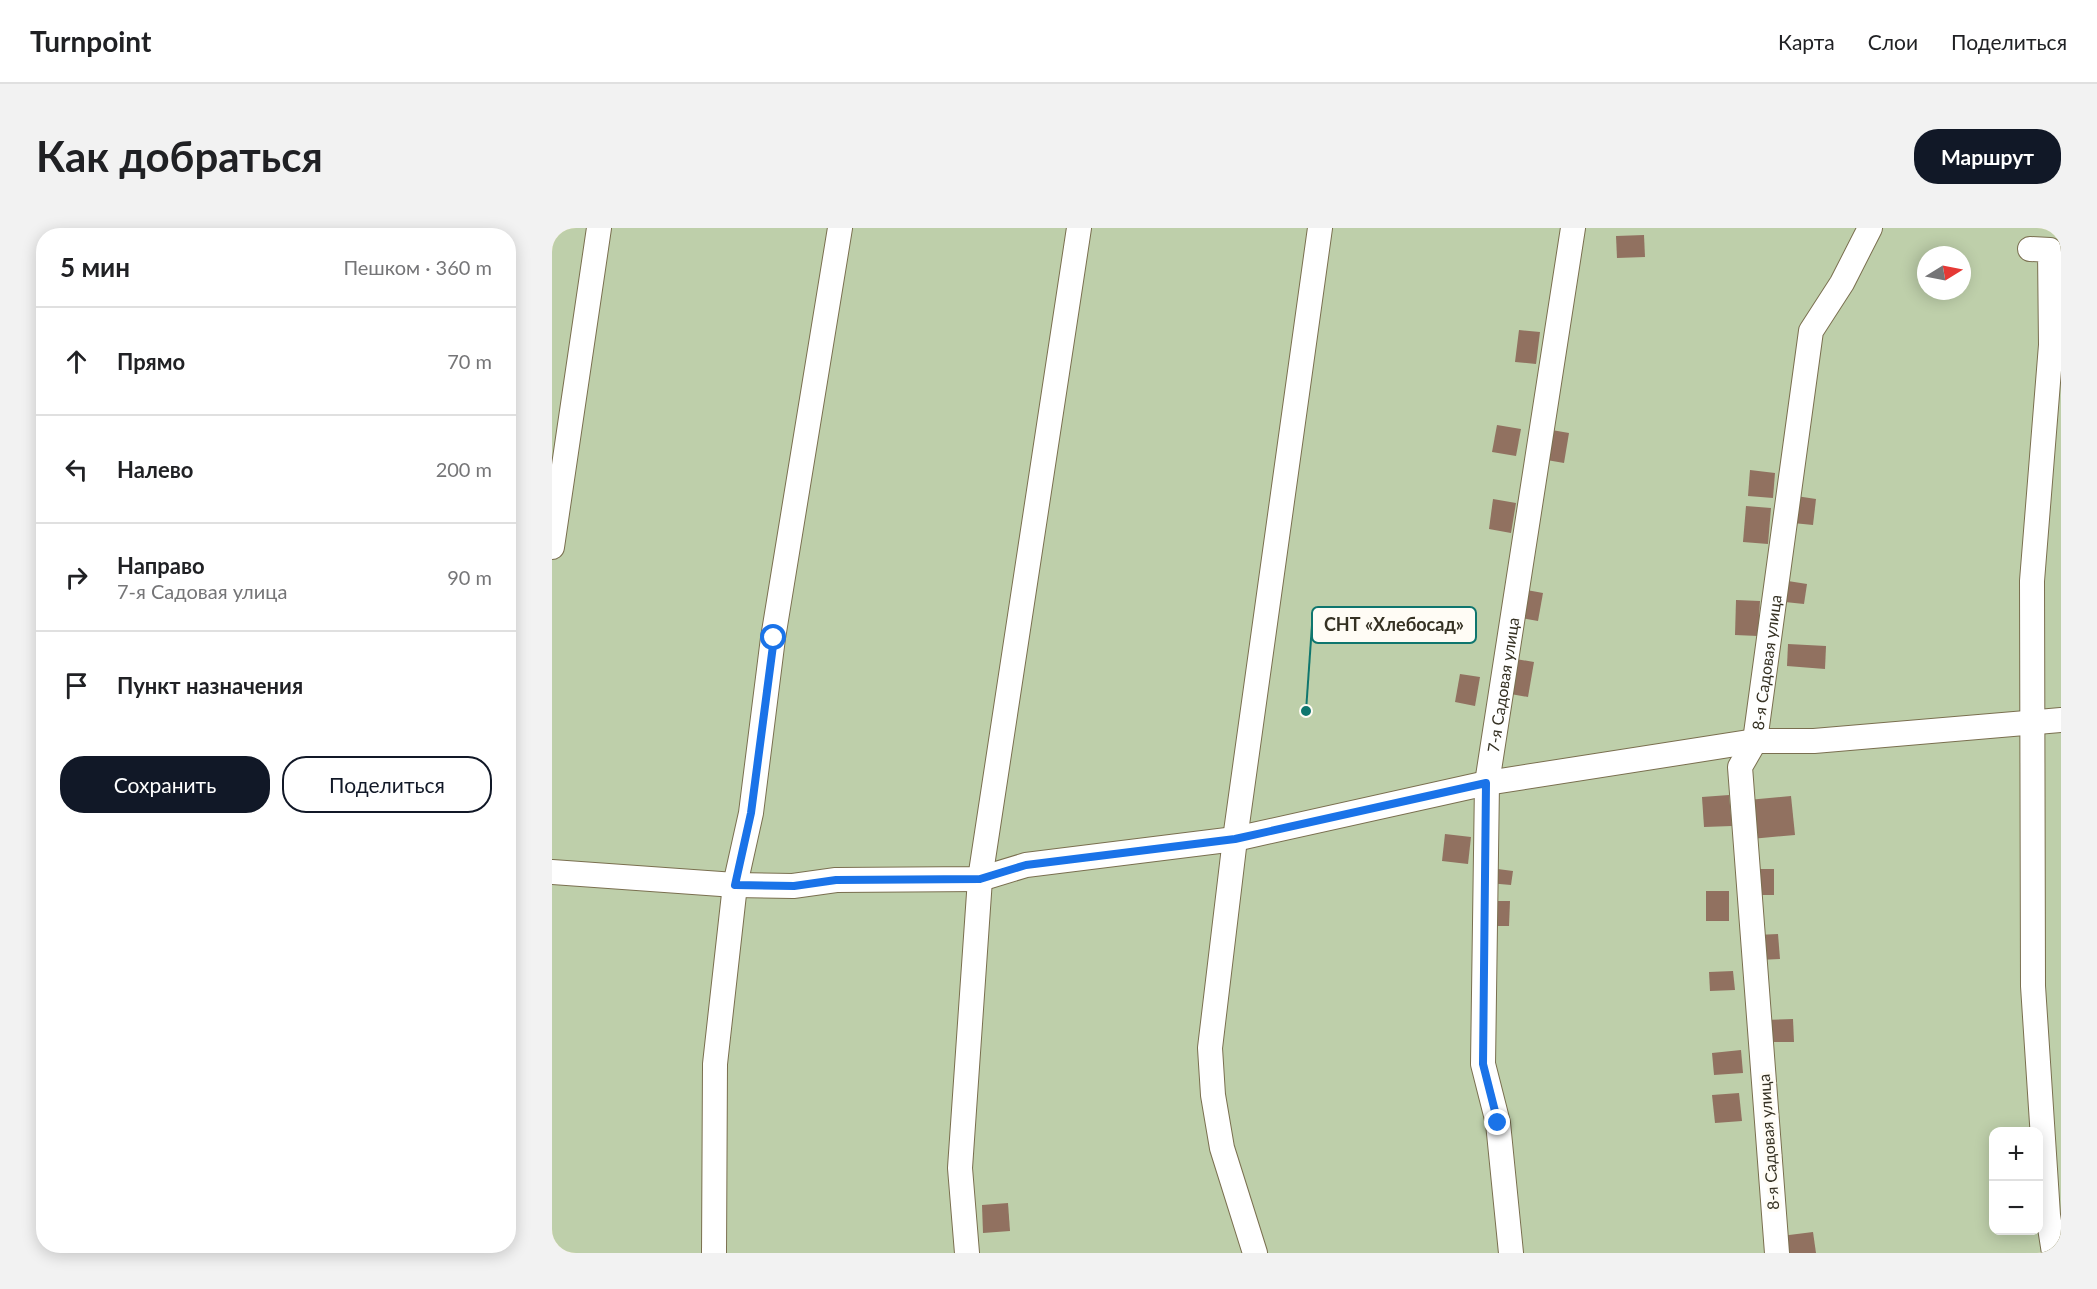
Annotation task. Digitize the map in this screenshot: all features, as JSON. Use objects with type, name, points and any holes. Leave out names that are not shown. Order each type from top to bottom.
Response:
[{"type":"lane","points":[[552,547],[599,228]]},
{"type":"lane","points":[[714,1253],[715,1064],[735,885],[751,813],[774,638],[840,228]]},
{"type":"lane","points":[[967,1253],[960,1168],[980,879],[1079,228]]},
{"type":"lane","points":[[1254,1253],[1222,1148],[1213,1095],[1210,1048],[1235,839],[1320,228]]},
{"type":"lane","name":"7-я Садовая улица","points":[[1511,1253],[1498,1123],[1483,1064],[1486,783],[1573,228]]},
{"type":"lane","name":"8-я Садовая улица","points":[[1777,1253],[1740,767],[1755,741],[1811,331],[1842,283],[1870,228]]},
{"type":"lane","points":[[2030,249],[2050,250],[2051,345],[2032,581],[2033,986],[2048,1215],[2054,1253]]},
{"type":"lane","points":[[552,872],[735,885],[794,886],[836,880],[980,879],[1026,865],[1235,839],[1486,783],[1755,741],[1814,741],[2061,720]]},
{"type":"green space","points":[[552,228],[2061,228],[2061,1253],[552,1253]]},
{"type":"building","points":[[1644,235],[1645,257],[1617,258],[1616,236]]},
{"type":"building","points":[[1519,330],[1540,332],[1536,364],[1515,362]]},
{"type":"building","points":[[1497,425],[1521,429],[1516,456],[1492,452]]},
{"type":"building","points":[[1546,429],[1569,433],[1564,463],[1541,459]]},
{"type":"building","points":[[1750,470],[1775,473],[1773,498],[1748,496]]},
{"type":"building","points":[[1796,496],[1816,499],[1813,525],[1793,523]]},
{"type":"building","points":[[1493,499],[1516,503],[1511,533],[1489,529]]},
{"type":"building","points":[[1746,506],[1771,508],[1768,544],[1743,542]]},
{"type":"building","points":[[1788,581],[1807,584],[1804,604],[1785,602]]},
{"type":"building","points":[[1521,589],[1543,593],[1538,621],[1515,617]]},
{"type":"building","points":[[1736,600],[1760,601],[1758,636],[1735,635]]},
{"type":"building","points":[[1788,644],[1826,646],[1825,669],[1787,666]]},
{"type":"building","points":[[1510,658],[1534,662],[1528,697],[1505,693]]},
{"type":"building","points":[[1460,674],[1480,677],[1475,706],[1455,702]]},
{"type":"building","points":[[1729,795],[1732,826],[1704,827],[1702,797]]},
{"type":"building","points":[[1791,796],[1795,835],[1751,839],[1748,800]]},
{"type":"building","points":[[1445,834],[1471,837],[1468,864],[1442,861]]},
{"type":"building","points":[[1490,868],[1513,871],[1511,885],[1488,883]]},
{"type":"building","points":[[1755,869],[1774,869],[1774,895],[1755,895]]},
{"type":"building","points":[[1706,891],[1729,891],[1729,921],[1706,921]]},
{"type":"building","points":[[1489,901],[1510,901],[1509,926],[1488,926]]},
{"type":"building","points":[[1778,934],[1780,959],[1758,960],[1756,935]]},
{"type":"building","points":[[1733,971],[1735,990],[1710,991],[1709,972]]},
{"type":"building","points":[[1793,1019],[1794,1042],[1763,1042],[1763,1020]]},
{"type":"building","points":[[1741,1050],[1743,1073],[1714,1075],[1712,1053]]},
{"type":"building","points":[[1739,1093],[1742,1121],[1715,1123],[1712,1095]]},
{"type":"building","points":[[1008,1203],[1010,1231],[983,1233],[982,1205]]},
{"type":"building","points":[[1813,1232],[1816,1253],[1783,1253],[1781,1236]]},
{"type":"place","name":"СНТ «Хлебосад»","points":[[1306,711]]},
{"type":"route","points":[[774,638],[751,813],[735,885],[794,886],[836,880],[980,879],[1026,865],[1235,839],[1486,783],[1483,1064],[1498,1123]]}]
